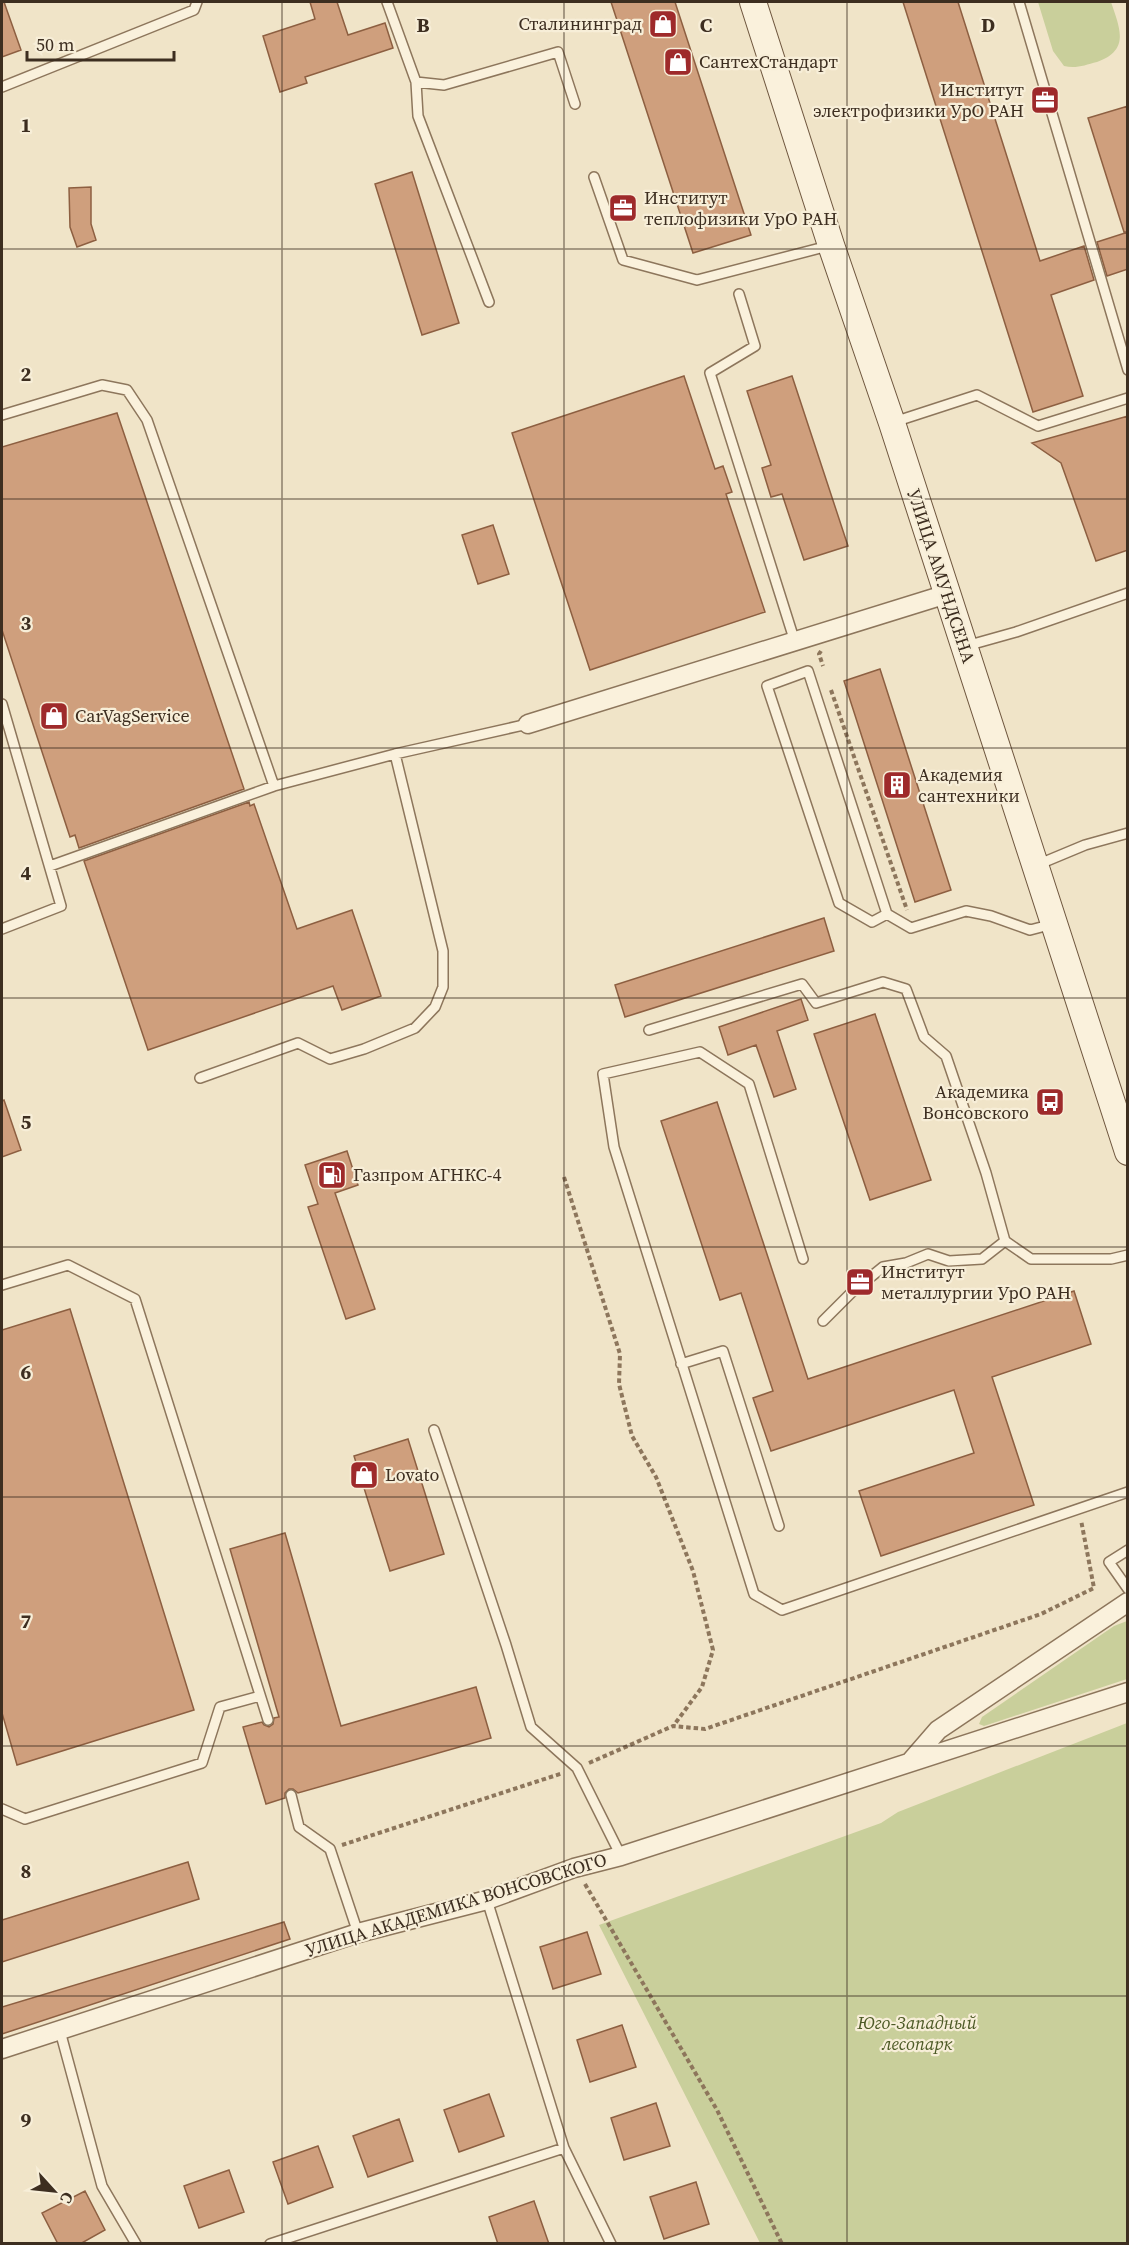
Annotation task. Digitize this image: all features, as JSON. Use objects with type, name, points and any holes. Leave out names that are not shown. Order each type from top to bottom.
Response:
[{"type":"main road","name":"УЛИЦА АМУНДСЕНА","points":[[753,2],[1128,1152]]},
{"type":"street","points":[[528,724],[947,594]]},
{"type":"street","points":[[911,1762],[938,1731],[1128,1602]]},
{"type":"street","name":"УЛИЦА АКАДЕМИКА ВОНСОВСКОГО","points":[[2,2049],[358,1933],[488,1900],[574,1868],[621,1856],[1128,1692]]},
{"type":"lane","points":[[2,87],[194,10],[197,2]]},
{"type":"lane","points":[[387,2],[416,82],[418,116],[489,302]]},
{"type":"lane","points":[[1019,2],[1128,370]]},
{"type":"lane","points":[[416,82],[444,85],[558,52],[575,104]]},
{"type":"lane","points":[[594,177],[622,260],[697,280],[831,245]]},
{"type":"lane","points":[[740,294],[755,346],[710,373],[795,642]]},
{"type":"lane","points":[[2,415],[102,386],[127,390],[147,420],[274,786]]},
{"type":"lane","points":[[892,423],[977,395],[1038,426],[1128,398]]},
{"type":"lane","points":[[964,646],[1016,632],[1128,593]]},
{"type":"lane","points":[[887,915],[872,922],[839,903],[767,686],[808,671],[887,915],[911,928],[966,911],[992,916],[1030,930],[1054,924]]},
{"type":"lane","points":[[2,704],[62,906],[2,929]]},
{"type":"lane","points":[[50,866],[274,786],[395,754],[528,724]]},
{"type":"lane","points":[[200,1078],[297,1043],[330,1059],[364,1049],[415,1028],[435,1007],[443,987],[443,951],[395,754]]},
{"type":"lane","points":[[1035,866],[1085,845],[1128,833]]},
{"type":"lane","points":[[649,1030],[802,984],[816,1002],[883,982],[906,989],[924,1037],[946,1056],[986,1173],[1005,1241],[1031,1258],[1111,1259],[1128,1255]]},
{"type":"lane","points":[[803,1259],[749,1084],[700,1052],[603,1074],[614,1147],[754,1594],[782,1610],[1128,1492]]},
{"type":"lane","points":[[823,1321],[883,1267],[906,1263],[928,1254],[950,1262],[982,1259],[1005,1241]]},
{"type":"lane","points":[[2,1285],[68,1265],[135,1299],[267,1720]]},
{"type":"lane","points":[[681,1364],[723,1351],[779,1526]]},
{"type":"lane","points":[[434,1430],[507,1645],[531,1727],[577,1768],[621,1856]]},
{"type":"lane","points":[[1128,1550],[1109,1562],[1128,1588]]},
{"type":"lane","points":[[2,1809],[25,1819],[202,1763],[220,1707],[260,1696]]},
{"type":"lane","points":[[291,1795],[299,1827],[330,1849],[358,1933]]},
{"type":"lane","points":[[488,1900],[564,2148],[611,2244]]},
{"type":"lane","points":[[60,2031],[102,2186],[136,2244]]},
{"type":"lane","points":[[270,2244],[564,2148]]},
{"type":"path","points":[[824,643],[819,654],[826,676]]},
{"type":"path","points":[[830,688],[907,910]]},
{"type":"path","points":[[330,1849],[577,1768],[673,1726],[702,1687],[713,1650],[693,1571],[656,1477],[632,1436],[619,1384],[620,1354],[564,1177]]},
{"type":"path","points":[[673,1726],[705,1730],[1041,1614],[1094,1588],[1079,1509]]},
{"type":"path","points":[[574,1868],[588,1888],[717,2110],[782,2244]]},
{"type":"green space","points":[[1038,2],[1111,2],[1118,22],[1120,38],[1114,52],[1097,62],[1077,67],[1064,66],[1053,51]]},
{"type":"green space","points":[[1127,1621],[1127,1679],[984,1726],[979,1724],[982,1717],[1114,1626]]},
{"type":"green space","name":"Юго-Западный лесопарк","points":[[1127,1723],[1127,2243],[760,2243],[599,1925],[881,1823],[898,1812]]},
{"type":"building","points":[[2,2],[4,2],[21,50],[2,57]]},
{"type":"building","points":[[310,2],[337,2],[348,35],[385,23],[393,48],[305,77],[307,83],[280,92],[263,36],[315,19]]},
{"type":"building","points":[[611,2],[675,2],[751,235],[693,253]]},
{"type":"building","points":[[903,2],[958,2],[1040,261],[1084,246],[1094,280],[1051,295],[1083,396],[1033,412]]},
{"type":"building","points":[[1128,106],[1128,232],[1124,232],[1088,118]]},
{"type":"building","points":[[412,172],[459,323],[422,335],[375,184]]},
{"type":"building","points":[[91,187],[91,224],[96,240],[77,247],[70,227],[69,188]]},
{"type":"building","points":[[1128,232],[1128,269],[1107,276],[1097,242]]},
{"type":"building","points":[[684,376],[715,469],[723,466],[732,492],[726,494],[765,612],[590,670],[512,433]]},
{"type":"building","points":[[792,376],[848,546],[804,560],[782,494],[771,497],[762,468],[771,465],[747,391]]},
{"type":"building","points":[[117,413],[244,789],[79,848],[75,835],[70,837],[2,630],[2,447]]},
{"type":"building","points":[[1128,416],[1128,550],[1096,561],[1061,463],[1032,443]]},
{"type":"building","points":[[493,525],[509,574],[478,584],[462,535]]},
{"type":"building","name":"Академия сантехники","points":[[880,669],[951,890],[915,902],[844,681]]},
{"type":"building","points":[[249,802],[250,806],[254,804],[297,929],[352,910],[381,996],[342,1010],[333,986],[148,1050],[84,861]]},
{"type":"building","points":[[824,918],[834,951],[625,1017],[615,985]]},
{"type":"building","points":[[801,999],[808,1020],[777,1031],[796,1089],[774,1097],[756,1045],[728,1055],[719,1027]]},
{"type":"building","points":[[875,1014],[931,1180],[870,1200],[814,1034]]},
{"type":"building","points":[[4,1100],[21,1150],[2,1157],[2,1101]]},
{"type":"building","points":[[717,1102],[808,1379],[1074,1291],[1091,1344],[992,1377],[1034,1505],[881,1556],[859,1491],[974,1453],[954,1390],[771,1451],[753,1398],[773,1391],[741,1293],[720,1300],[661,1121]]},
{"type":"building","points":[[347,1151],[358,1185],[335,1193],[375,1309],[346,1319],[308,1207],[318,1204],[305,1165]]},
{"type":"building","points":[[70,1309],[194,1710],[17,1765],[2,1713],[2,1330]]},
{"type":"building","points":[[408,1439],[444,1554],[390,1571],[354,1456]]},
{"type":"building","points":[[285,1533],[341,1726],[476,1687],[491,1738],[298,1793],[289,1789],[285,1793],[285,1798],[266,1804],[243,1727],[262,1722],[269,1727],[273,1724],[274,1718],[279,1717],[230,1549]]},
{"type":"building","points":[[188,1862],[199,1899],[2,1962],[2,1920]]},
{"type":"building","points":[[284,1922],[290,1939],[2,2034],[2,2007]]},
{"type":"building","points":[[587,1932],[601,1974],[553,1989],[540,1947]]},
{"type":"building","points":[[622,2025],[636,2067],[590,2082],[577,2040]]},
{"type":"building","points":[[489,2094],[504,2136],[459,2152],[444,2110]]},
{"type":"building","points":[[656,2103],[670,2146],[624,2160],[611,2118]]},
{"type":"building","points":[[399,2119],[413,2161],[368,2177],[353,2136]]},
{"type":"building","points":[[318,2146],[333,2187],[288,2204],[273,2162]]},
{"type":"building","points":[[229,2170],[244,2212],[199,2228],[184,2186]]},
{"type":"building","points":[[696,2182],[709,2224],[664,2239],[650,2197]]},
{"type":"building","points":[[85,2191],[105,2230],[80,2244],[58,2244],[42,2213]]},
{"type":"building","points":[[534,2201],[549,2244],[498,2244],[489,2217]]},
{"type":"place","name":"Сталининград","points":[[663,24]]},
{"type":"place","name":"СантехСтандарт","points":[[678,62]]},
{"type":"place","name":"Институт электрофизики УрО РАН","points":[[1045,100]]},
{"type":"place","name":"Институт теплофизики УрО РАН","points":[[623,208]]},
{"type":"place","name":"CarVagService","points":[[54,716]]},
{"type":"place","name":"Академия сантехники","points":[[897,785]]},
{"type":"place","name":"Академика Вонсовского","points":[[1050,1102]]},
{"type":"place","name":"Газпром АГНКС-4","points":[[332,1175]]},
{"type":"place","name":"Институт металлургии УрО РАН","points":[[860,1282]]},
{"type":"place","name":"Lovato","points":[[364,1475]]}]
